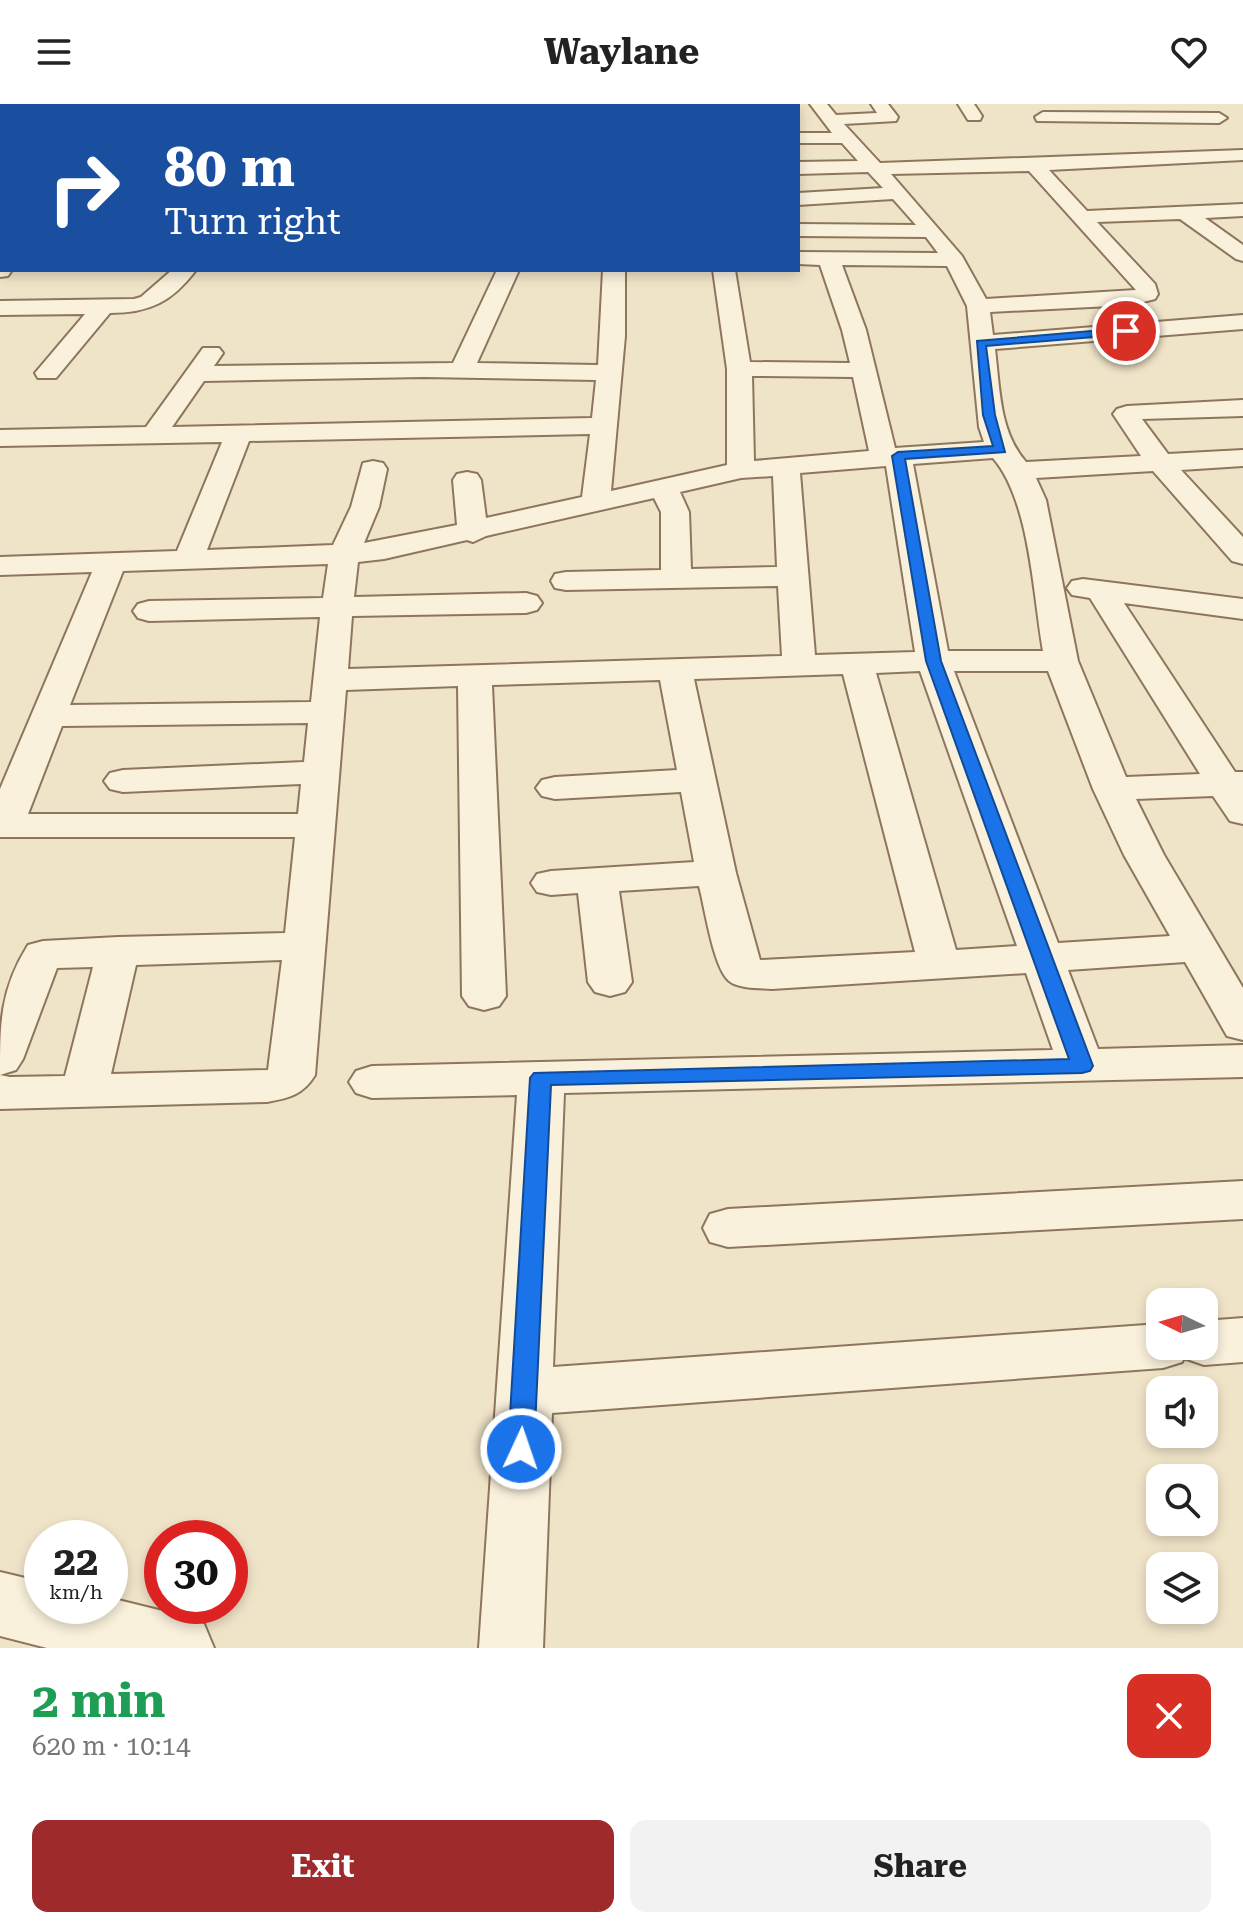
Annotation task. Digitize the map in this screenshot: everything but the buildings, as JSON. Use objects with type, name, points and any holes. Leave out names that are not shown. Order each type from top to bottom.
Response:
[{"type":"street","points":[[800,136],[823,118],[890,117],[879,104]]},
{"type":"street","points":[[1028,104],[1105,162]]},
{"type":"street","points":[[1043,117],[1213,111],[1230,129],[1104,135]]},
{"type":"street","points":[[823,118],[899,193],[955,260],[978,306],[989,415],[1032,500],[1040,529],[1061,661],[1112,789],[1144,855],[1243,1025]]},
{"type":"street","points":[[988,147],[1006,166]]},
{"type":"street","points":[[800,168],[1006,166],[1243,155]]},
{"type":"street","points":[[978,306],[1131,298],[1147,294],[1147,289],[1034,165]]},
{"type":"street","points":[[1057,191],[1088,190]]},
{"type":"street","points":[[806,198],[899,193]]},
{"type":"street","points":[[1079,217],[1243,210]]},
{"type":"street","points":[[1184,212],[1243,255]]},
{"type":"street","points":[[800,230],[930,231]]},
{"type":"street","points":[[800,258],[955,260]]},
{"type":"street","points":[[829,259],[854,330],[891,456],[933,661],[1082,1066]]},
{"type":"street","points":[[0,308],[135,306],[149,302],[183,272]]},
{"type":"street","points":[[461,371],[507,272]]},
{"type":"street","points":[[596,502],[609,373],[614,272]]},
{"type":"street","points":[[724,272],[739,369],[741,470]]},
{"type":"street","points":[[47,373],[102,308]]},
{"type":"street","points":[[981,343],[1243,322]]},
{"type":"street","points":[[152,437],[211,353]]},
{"type":"street","points":[[739,369],[864,370]]},
{"type":"street","points":[[196,374],[609,373]]},
{"type":"street","points":[[1243,408],[1136,411],[1126,414],[1160,463],[1243,555]]},
{"type":"street","points":[[0,438],[603,426]]},
{"type":"street","points":[[188,560],[238,435]]},
{"type":"street","points":[[0,566],[344,554],[406,547],[663,485],[741,470],[891,456],[1160,463],[1243,458]]},
{"type":"street","points":[[786,466],[799,666]]},
{"type":"street","points":[[0,1091],[5,1094],[84,1092],[282,1083],[292,1075],[344,554],[365,507],[373,469]]},
{"type":"street","points":[[467,480],[473,533]]},
{"type":"street","points":[[663,485],[676,525],[676,578]]},
{"type":"street","points":[[111,562],[50,716],[16,761],[2,825],[315,826]]},
{"type":"street","points":[[566,581],[794,576]]},
{"type":"street","points":[[1048,582],[1243,609]]},
{"type":"street","points":[[1101,591],[1236,793]]},
{"type":"street","points":[[149,611],[526,603]]},
{"type":"street","points":[[50,716],[328,696],[475,677],[933,661],[1061,661]]},
{"type":"street","points":[[857,664],[939,964]]},
{"type":"street","points":[[675,669],[716,873],[741,967],[746,973],[772,975],[1198,948]]},
{"type":"street","points":[[475,677],[484,996]]},
{"type":"street","points":[[123,781],[320,772]]},
{"type":"street","points":[[555,788],[698,780]]},
{"type":"street","points":[[1112,789],[1236,793]]},
{"type":"street","points":[[551,883],[716,873]]},
{"type":"street","points":[[597,881],[610,982]]},
{"type":"street","points":[[0,1059],[43,955],[118,950],[303,946]]},
{"type":"street","points":[[84,1092],[118,950]]},
{"type":"street","points":[[372,1082],[1243,1061]]},
{"type":"street","points":[[511,1648],[541,1078]]},
{"type":"street","points":[[728,1228],[1243,1200]]},
{"type":"street","points":[[1218,1342],[1243,1340]]},
{"type":"street","points":[[524,1392],[1146,1347]]},
{"type":"street","points":[[0,1604],[179,1648]]},
{"type":"route","points":[[521,1449],[541,1078],[1082,1066],[933,661],[898,456],[1000,449],[989,415],[981,343],[1126,331]]}]
